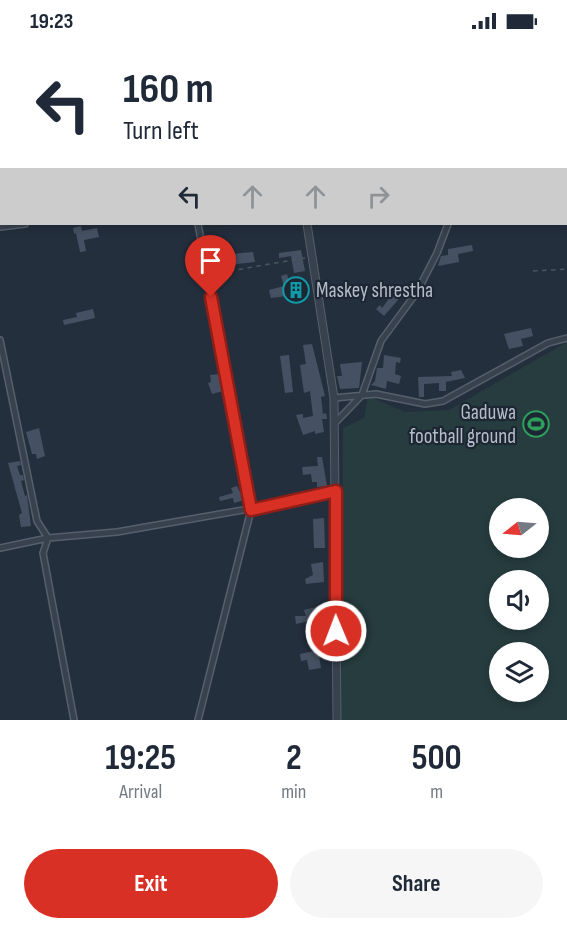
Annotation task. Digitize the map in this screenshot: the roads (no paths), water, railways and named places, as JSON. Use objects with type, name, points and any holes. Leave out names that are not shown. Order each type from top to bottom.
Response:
[{"type":"street","points":[[0,227],[17,225]]},
{"type":"street","points":[[198,225],[251,510],[198,720]]},
{"type":"street","points":[[307,225],[334,398],[337,720]]},
{"type":"street","points":[[334,424],[363,395],[381,341],[417,291],[437,253],[448,225]]},
{"type":"street","points":[[334,398],[363,395],[395,396],[425,404],[443,401],[548,344],[567,338]]},
{"type":"street","points":[[0,340],[37,521],[48,538]]},
{"type":"street","points":[[0,548],[48,538],[117,532],[251,510],[336,491]]},
{"type":"street","points":[[48,538],[43,553],[74,720]]},
{"type":"place","name":"Maskey shrestha","points":[[296,290]]},
{"type":"place","name":"Gaduwa football ground","points":[[536,424]]}]
